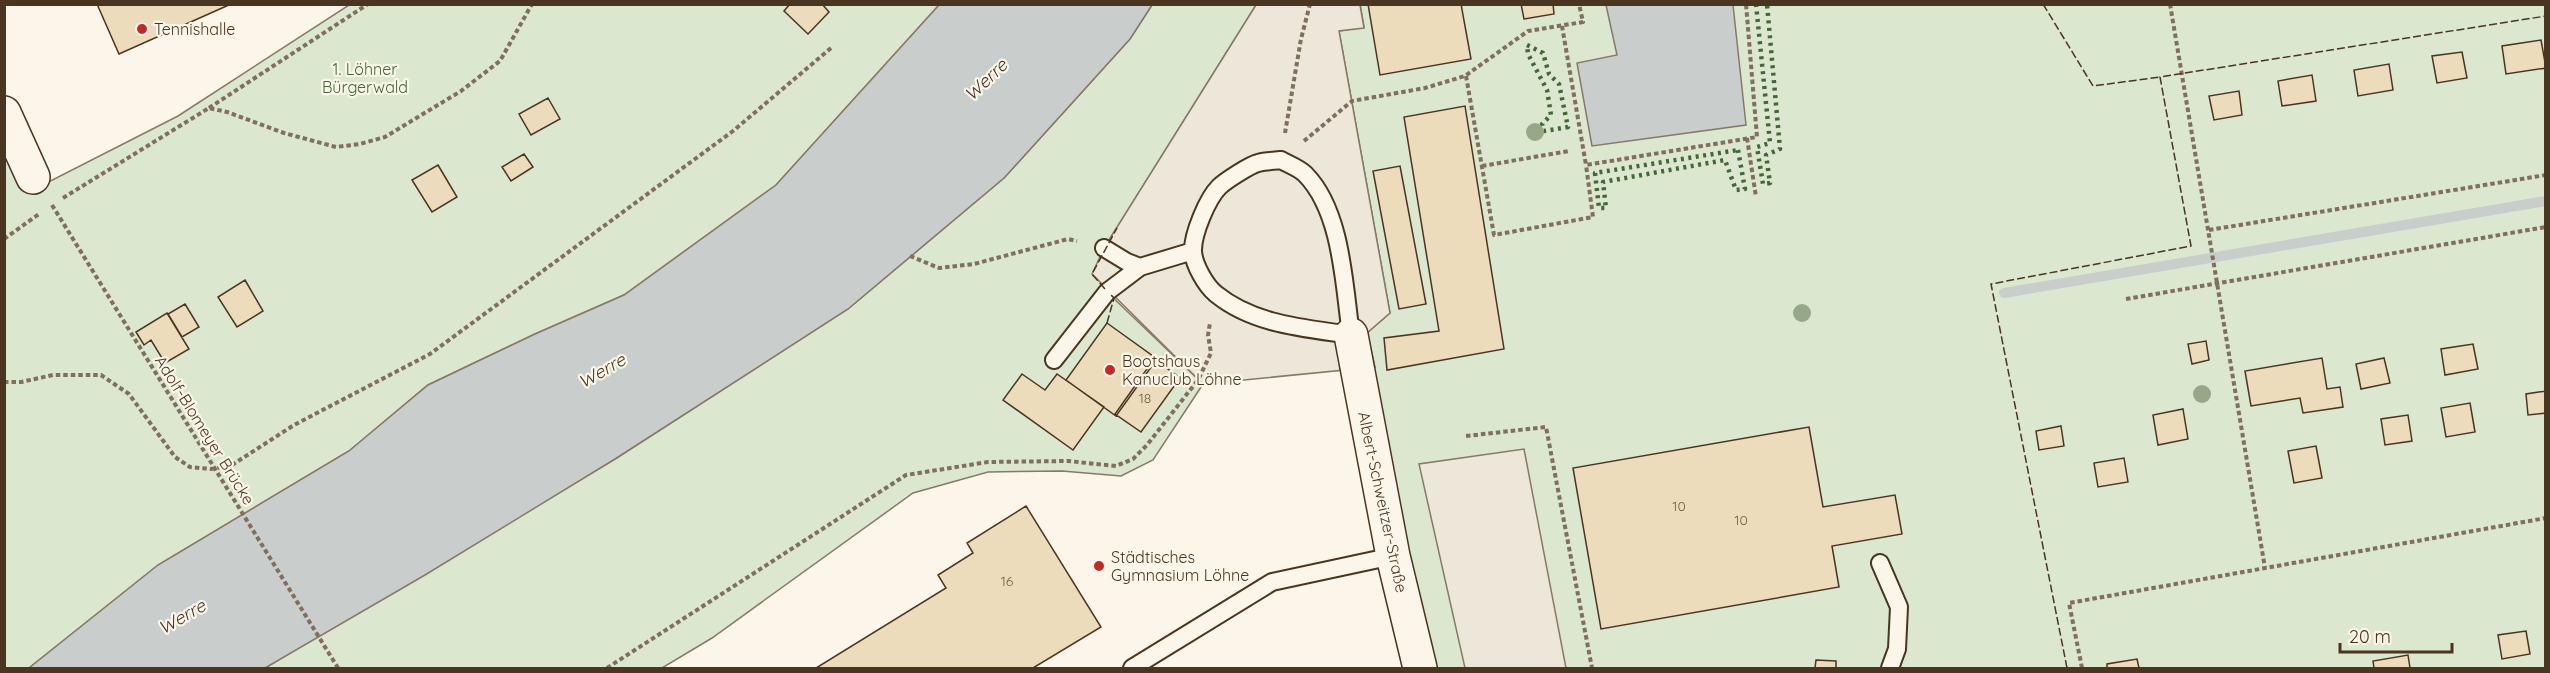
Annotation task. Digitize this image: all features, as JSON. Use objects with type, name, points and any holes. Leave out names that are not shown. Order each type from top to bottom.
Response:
[{"type":"street","points":[[4,112],[33,177]]},
{"type":"street","name":"Albert-Schweitzer-Straße","points":[[1351,335],[1393,556],[1419,669]]},
{"type":"lane","points":[[1281,160],[1304,172],[1319,190],[1330,213],[1341,262],[1351,335],[1302,328],[1252,316],[1215,294],[1198,269],[1193,251],[1202,215],[1218,188],[1256,163],[1281,160]]},
{"type":"lane","points":[[1104,248],[1140,267]]},
{"type":"lane","points":[[1054,360],[1107,292],[1140,267],[1193,251]]},
{"type":"lane","points":[[1132,669],[1272,582],[1393,556]]},
{"type":"lane","points":[[1880,563],[1899,607],[1897,649],[1890,669]]},
{"type":"path","points":[[4,239],[52,205],[209,108],[368,4]]},
{"type":"path","points":[[209,108],[227,112],[284,134],[336,147],[386,137],[461,91],[500,61],[532,4]]},
{"type":"path","points":[[1281,160],[1301,39],[1310,4]]},
{"type":"path","points":[[1281,160],[1352,100],[1425,88],[1466,76],[1528,31],[1583,22],[1579,4]]},
{"type":"path","points":[[1586,165],[1757,137],[1746,4]]},
{"type":"path","points":[[2170,4],[2265,568]]},
{"type":"path","points":[[1466,76],[1494,235],[1593,217],[1562,26]]},
{"type":"path","points":[[4,382],[21,382],[53,375],[101,375],[129,394],[175,457],[190,467],[211,469],[232,465],[294,425],[430,354],[733,131],[831,48]]},
{"type":"path","points":[[1747,138],[1756,197]]},
{"type":"path","points":[[1482,166],[1569,151]]},
{"type":"path","points":[[2209,231],[2546,175]]},
{"type":"path","name":"Adolf-Blomeyer Brücke","points":[[52,205],[338,669]]},
{"type":"path","points":[[2126,299],[2546,228]]},
{"type":"path","points":[[910,256],[939,268],[974,264],[1068,239],[1104,248]]},
{"type":"path","points":[[607,669],[906,475],[988,462],[1068,461],[1116,466],[1133,459],[1147,445],[1198,380],[1211,353],[1208,335],[1215,294]]},
{"type":"path","points":[[1466,436],[1546,427],[1592,669]]},
{"type":"path","points":[[2082,669],[2068,603],[2546,518]]},
{"type":"green space","points":[[1360,4],[2545,5],[2545,668],[1404,668],[1367,333],[1390,313],[1339,31],[1364,27]]},
{"type":"green space","name":"1. Löhner Bürgerwald","points":[[349,5],[939,5],[776,185],[624,295],[428,385],[349,451],[158,565],[29,668],[4,668],[4,142],[27,193],[178,116]]},
{"type":"green space","points":[[1152,5],[1256,5],[1104,248],[1107,292],[1203,384],[1153,460],[1121,476],[1062,471],[988,472],[913,493],[712,638],[662,668],[265,668],[615,459],[848,309],[1004,178],[1130,39]]},
{"type":"shaded area","points":[[1256,5],[1360,5],[1364,28],[1339,31],[1390,313],[1367,333],[1375,367],[1203,384],[1092,274],[1104,248]]},
{"type":"shaded area","points":[[1524,449],[1566,668],[1465,668],[1419,464]]},
{"type":"water","name":"Werre","points":[[939,5],[1152,5],[1130,39],[1004,178],[848,309],[615,459],[425,575],[265,668],[29,668],[158,565],[349,451],[428,385],[624,295],[776,185]]},
{"type":"water","points":[[1606,5],[1733,5],[1746,125],[1592,146],[1577,63],[1617,55]]},
{"type":"building","name":"Tennishalle","points":[[97,4],[231,4],[119,54]]},
{"type":"building","points":[[790,4],[822,4],[829,12],[808,34],[784,11]]},
{"type":"building","points":[[1368,4],[1461,4],[1471,59],[1380,75]]},
{"type":"building","points":[[1521,4],[1553,4],[1554,14],[1524,19]]},
{"type":"building","points":[[2541,40],[2546,68],[2506,74],[2502,46]]},
{"type":"building","points":[[2462,52],[2467,78],[2437,83],[2432,56]]},
{"type":"building","points":[[2389,64],[2393,90],[2358,96],[2354,70]]},
{"type":"building","points":[[2312,75],[2316,101],[2282,106],[2278,81]]},
{"type":"building","points":[[2239,91],[2242,115],[2214,120],[2209,96]]},
{"type":"building","points":[[548,98],[560,119],[531,135],[519,114]]},
{"type":"building","points":[[1465,106],[1504,349],[1387,370],[1384,338],[1439,331],[1404,117]]},
{"type":"building","points":[[524,154],[533,167],[511,181],[502,167]]},
{"type":"building","points":[[438,165],[457,197],[432,212],[412,180]]},
{"type":"building","points":[[1400,166],[1426,304],[1399,309],[1373,171]]},
{"type":"building","points":[[245,280],[263,311],[237,327],[218,297]]},
{"type":"building","points":[[185,304],[199,327],[182,337],[168,314]]},
{"type":"building","points":[[167,313],[189,349],[165,363],[151,340],[144,345],[136,332]]},
{"type":"building","name":"Bootshaus Kanuclub Löhne","points":[[1107,323],[1157,359],[1116,416],[1066,380]]},
{"type":"building","points":[[2206,341],[2209,360],[2192,364],[2188,344]]},
{"type":"building","points":[[2473,344],[2478,369],[2445,375],[2441,349]]},
{"type":"building","points":[[2322,358],[2327,389],[2340,387],[2343,407],[2303,413],[2300,398],[2251,406],[2245,371]]},
{"type":"building","points":[[2384,358],[2390,383],[2361,389],[2356,364]]},
{"type":"building","points":[[1154,359],[1180,378],[1141,432],[1115,414]]},
{"type":"building","points":[[1022,374],[1045,390],[1057,374],[1104,407],[1073,450],[1003,400]]},
{"type":"building","points":[[2546,391],[2546,413],[2528,415],[2526,394]]},
{"type":"building","points":[[2470,403],[2475,432],[2446,437],[2441,408]]},
{"type":"building","points":[[2183,409],[2188,439],[2158,445],[2153,415]]},
{"type":"building","points":[[2408,415],[2412,441],[2385,445],[2381,419]]},
{"type":"building","points":[[2061,426],[2064,446],[2039,450],[2036,431]]},
{"type":"building","points":[[1809,427],[1823,507],[1895,495],[1902,534],[1832,546],[1839,587],[1601,629],[1573,468]]},
{"type":"building","points":[[2316,446],[2322,478],[2294,483],[2288,451]]},
{"type":"building","points":[[2124,458],[2128,482],[2098,487],[2094,463]]},
{"type":"building","points":[[1026,506],[1101,627],[1033,668],[816,668],[946,588],[938,575],[973,553],[967,543]]},
{"type":"building","points":[[2526,631],[2530,654],[2502,659],[2498,635]]},
{"type":"building","points":[[2408,655],[2410,668],[2374,668],[2373,661]]},
{"type":"building","points":[[2137,659],[2139,668],[2107,668],[2107,664]]},
{"type":"building","points":[[1816,660],[1836,661],[1836,668],[1815,668]]},
{"type":"waterway","points":[[2004,293],[2546,201]]},
{"type":"hedge","points":[[1756,4],[1770,143],[1757,147],[1763,184],[1770,183],[1766,155],[1780,149],[1767,4]]},
{"type":"hedge","points":[[1527,45],[1543,53],[1549,74],[1559,84],[1568,127],[1544,131],[1542,124],[1551,115],[1547,90],[1528,54],[1527,45]]},
{"type":"hedge","points":[[1738,150],[1745,189],[1736,190],[1725,160],[1603,182],[1606,208],[1599,208],[1595,173],[1738,150]]},
{"type":"fence","points":[[2043,4],[2093,86],[2160,77]]},
{"type":"fence","points":[[2067,668],[1991,284],[2191,246],[2160,77],[2546,16]]},
{"type":"fence","points":[[1105,289],[1092,274],[1117,228]]},
{"type":"fence","points":[[1107,323],[1114,298],[1111,295]]},
{"type":"place","name":"Tennishalle","points":[[142,29]]},
{"type":"place","name":"Bootshaus Kanuclub Löhne","points":[[1110,370]]},
{"type":"place","name":"Städtisches Gymnasium Löhne","points":[[1099,566]]}]
